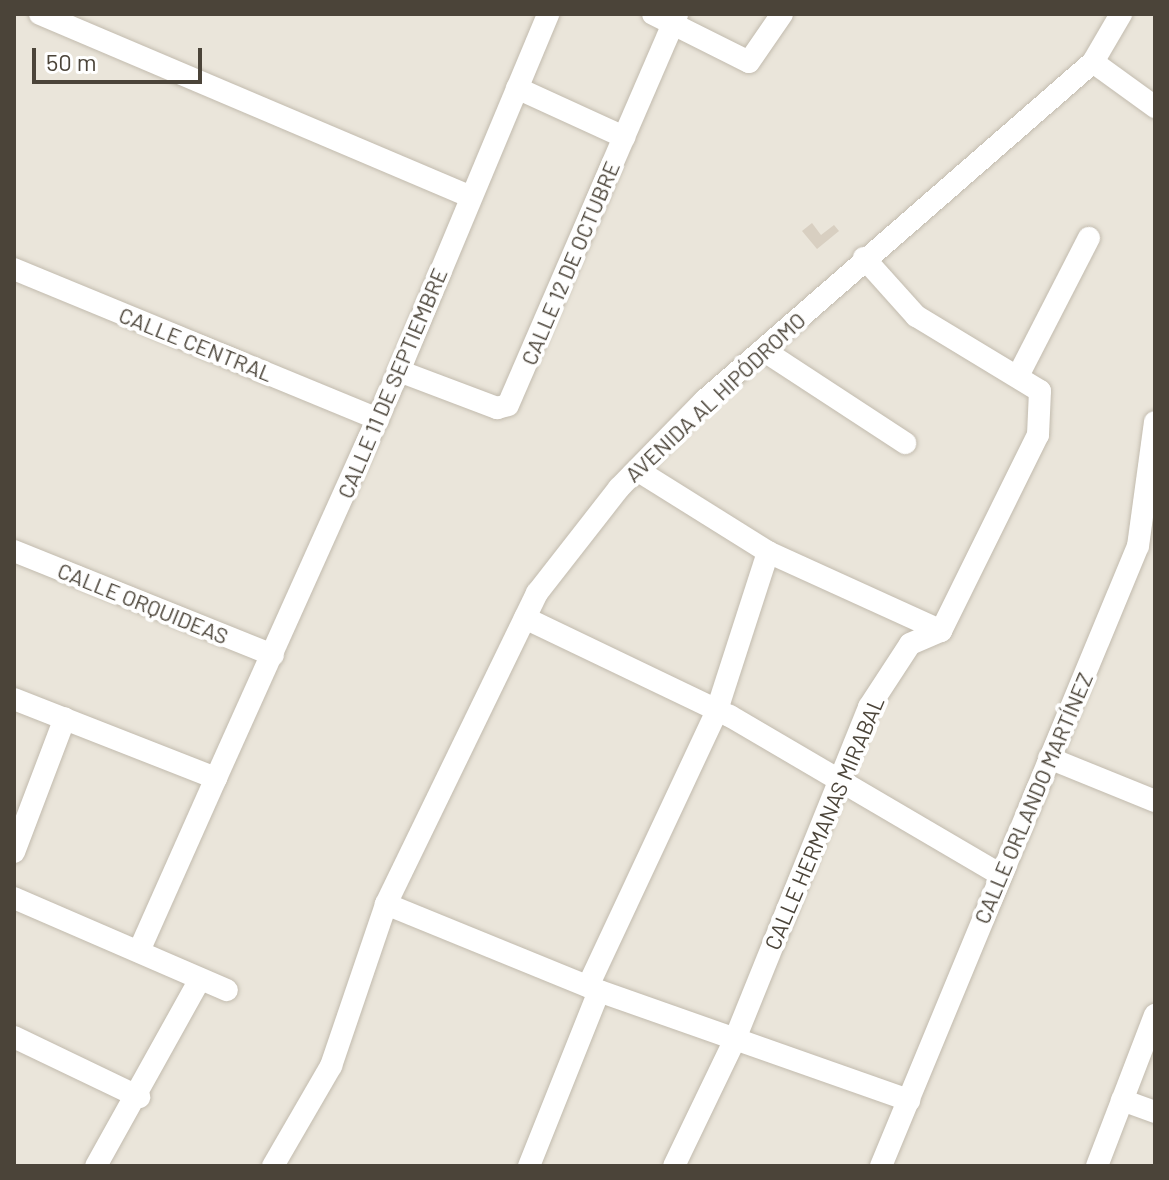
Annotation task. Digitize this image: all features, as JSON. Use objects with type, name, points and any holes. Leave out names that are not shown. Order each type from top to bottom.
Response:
[{"type":"street","points":[[40,14],[471,197]]},
{"type":"street","name":"CALLE 11 DE SEPTIEMBRE","points":[[139,951],[399,371],[548,14]]},
{"type":"street","points":[[668,17],[743,61],[753,60],[782,14]]},
{"type":"street","name":"AVENIDA AL HIPÓDROMO","points":[[273,1166],[331,1066],[386,904],[537,593],[637,470],[864,258],[1093,62],[1121,14]]},
{"type":"street","name":"CALLE 12 DE OCTUBRE","points":[[399,371],[497,408],[508,405],[624,137],[668,17]]},
{"type":"street","points":[[1093,62],[1155,107]]},
{"type":"street","points":[[517,88],[624,137]]},
{"type":"street","points":[[1019,374],[1089,238]]},
{"type":"street","points":[[637,470],[768,552],[941,631],[1038,435],[1040,391],[1019,374],[916,316],[864,258]]},
{"type":"street","name":"CALLE CENTRAL","points":[[14,269],[378,419]]},
{"type":"street","points":[[763,350],[905,443]]},
{"type":"street","name":"CALLE ORLANDO MARTÍNEZ","points":[[881,1166],[1138,546],[1155,422]]},
{"type":"street","name":"CALLE ORQUIDEAS","points":[[14,551],[273,655]]},
{"type":"street","points":[[529,1166],[594,988],[717,710],[768,552]]},
{"type":"street","points":[[525,618],[717,710],[1001,875]]},
{"type":"street","name":"CALLE HERMANAS MIRABAL","points":[[674,1166],[735,1039],[869,707],[910,644],[941,631]]},
{"type":"street","points":[[14,699],[216,778]]},
{"type":"street","points":[[14,852],[65,718]]},
{"type":"street","points":[[1049,758],[1155,801]]},
{"type":"street","points":[[14,898],[227,990]]},
{"type":"street","points":[[386,904],[594,988],[909,1100]]},
{"type":"street","points":[[96,1166],[139,1097],[200,979]]},
{"type":"street","points":[[1097,1166],[1155,1015]]},
{"type":"street","points":[[14,1037],[139,1097]]},
{"type":"street","points":[[1122,1100],[1155,1112]]},
{"type":"shaded area","points":[[14,14],[1155,14],[1155,1166],[14,1166]]},
{"type":"building","points":[[812,223],[821,235],[834,225],[839,231],[817,249],[802,231]]}]
